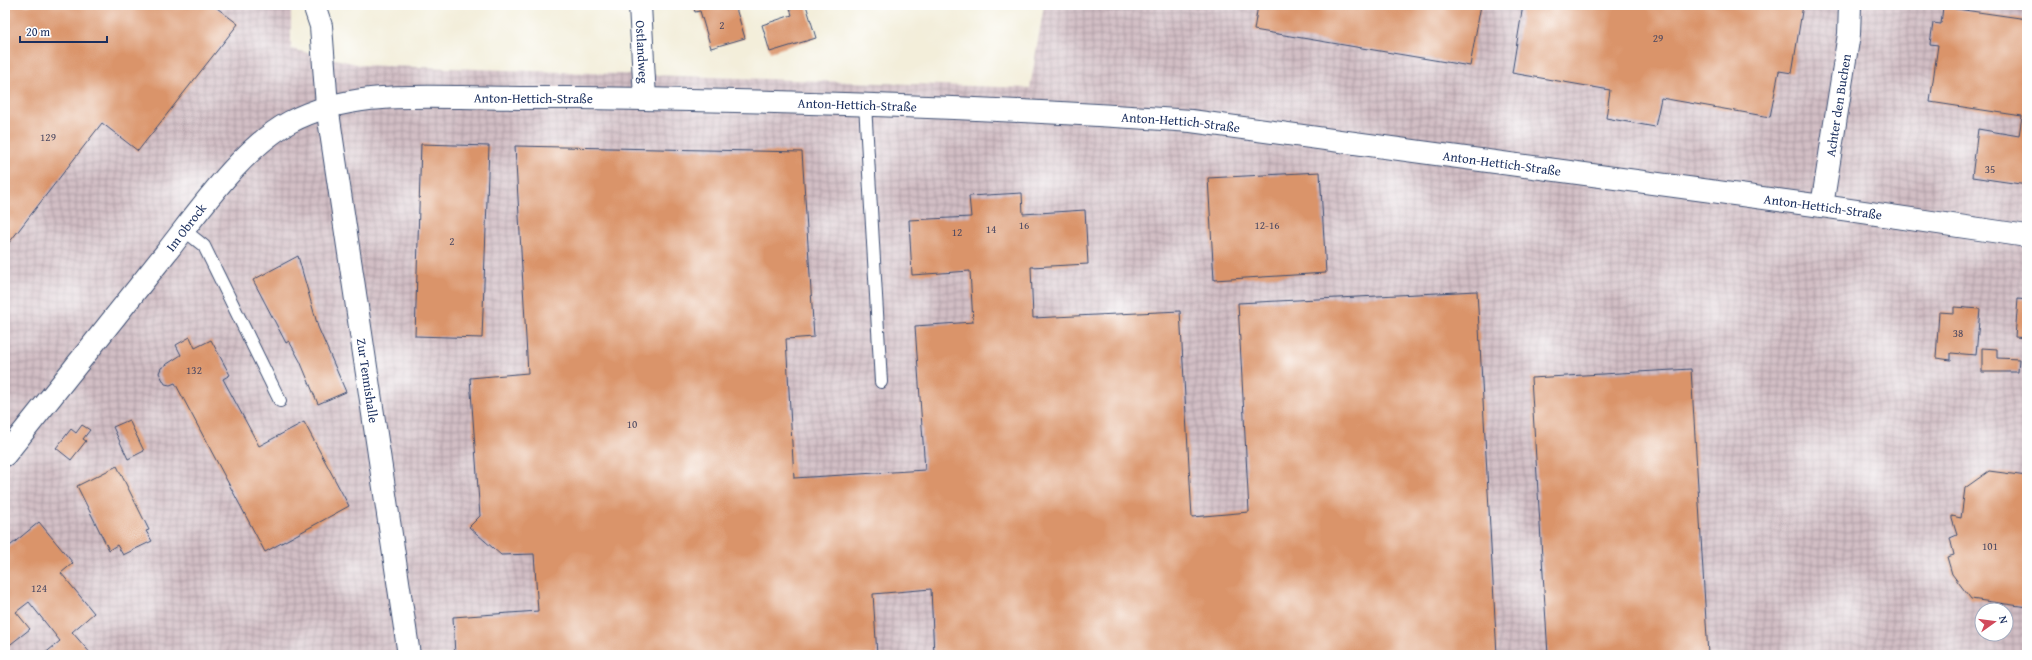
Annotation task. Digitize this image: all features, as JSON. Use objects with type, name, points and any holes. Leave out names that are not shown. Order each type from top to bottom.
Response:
[{"type":"street","points":[[314,5],[321,26],[327,106]]},
{"type":"street","name":"Ostlandweg","points":[[640,5],[645,99]]},
{"type":"street","name":"Achter den Buchen","points":[[1822,206],[1849,34],[1850,5]]},
{"type":"street","name":"Anton-Hettich-Straße","points":[[327,106],[365,98],[645,99],[865,104],[1104,115],[1191,121],[1822,206],[2027,236]]},
{"type":"street","name":"Im Obrock","points":[[5,455],[184,230],[251,149],[288,123],[327,106]]},
{"type":"street","name":"Zur Tennishalle","points":[[327,106],[409,655]]},
{"type":"lane","points":[[865,104],[881,382]]},
{"type":"lane","points":[[184,230],[204,246],[280,401]]},
{"type":"shaded area","points":[[5,5],[291,5],[291,49],[361,65],[1030,88],[1044,5],[2027,5],[2027,655],[5,655]]},
{"type":"building","points":[[5,5],[213,5],[238,24],[138,151],[102,123],[5,248]]},
{"type":"building","points":[[693,5],[735,5],[745,38],[711,48],[700,11],[695,12]]},
{"type":"building","points":[[789,5],[806,5],[816,38],[770,52],[762,25],[792,15]]},
{"type":"building","points":[[1258,5],[1481,5],[1470,66],[1254,30]]},
{"type":"building","points":[[1523,5],[1803,5],[1792,73],[1779,71],[1770,117],[1661,98],[1655,127],[1606,118],[1610,90],[1512,73]]},
{"type":"building","points":[[1943,7],[2027,19],[2027,185],[1972,177],[1978,129],[2019,136],[2022,116],[1930,102],[1938,45],[1930,44],[1933,23],[1941,24]]},
{"type":"building","points":[[421,144],[489,146],[482,338],[415,336]]},
{"type":"building","points":[[515,146],[802,152],[814,337],[786,339],[794,478],[925,470],[915,326],[973,322],[970,271],[912,275],[909,220],[971,217],[969,196],[1022,193],[1023,214],[1085,210],[1088,264],[1031,267],[1033,318],[1180,311],[1192,517],[1249,512],[1238,303],[1477,291],[1497,655],[934,655],[931,589],[873,594],[877,655],[455,655],[453,617],[538,611],[534,554],[501,555],[469,527],[480,516],[470,378],[528,373]]},
{"type":"building","points":[[1320,172],[1326,273],[1214,280],[1208,178]]},
{"type":"building","points":[[298,256],[318,327],[346,392],[318,404],[300,361],[289,341],[286,343],[253,280]]},
{"type":"building","points":[[2018,299],[2027,300],[2027,338],[2015,337]]},
{"type":"building","points":[[1954,307],[1980,309],[1976,355],[1951,353],[1951,360],[1936,358],[1939,312],[1954,313]]},
{"type":"building","points":[[190,337],[195,348],[211,340],[230,375],[223,379],[259,446],[304,422],[349,506],[265,552],[175,383],[170,385],[165,384],[159,373],[161,368],[181,355],[176,345]]},
{"type":"building","points":[[1982,348],[1997,349],[1997,358],[2019,359],[2018,372],[1982,372]]},
{"type":"building","points":[[1691,369],[1708,655],[1548,655],[1531,378]]},
{"type":"building","points":[[129,420],[144,451],[128,459],[113,427]]},
{"type":"building","points":[[82,425],[90,430],[83,439],[86,441],[71,460],[56,448],[71,429],[76,433]]},
{"type":"building","points":[[117,466],[149,530],[146,531],[152,541],[123,555],[117,545],[109,550],[77,486]]},
{"type":"building","points":[[1989,471],[2027,476],[2027,607],[2014,605],[2014,602],[1992,602],[1971,599],[1952,574],[1947,557],[1954,555],[1950,538],[1957,535],[1952,516],[1961,518],[1965,488]]},
{"type":"building","points":[[39,522],[73,563],[61,573],[94,613],[72,632],[92,655],[43,655],[60,641],[29,602],[16,612],[30,629],[5,647],[5,550]]}]
